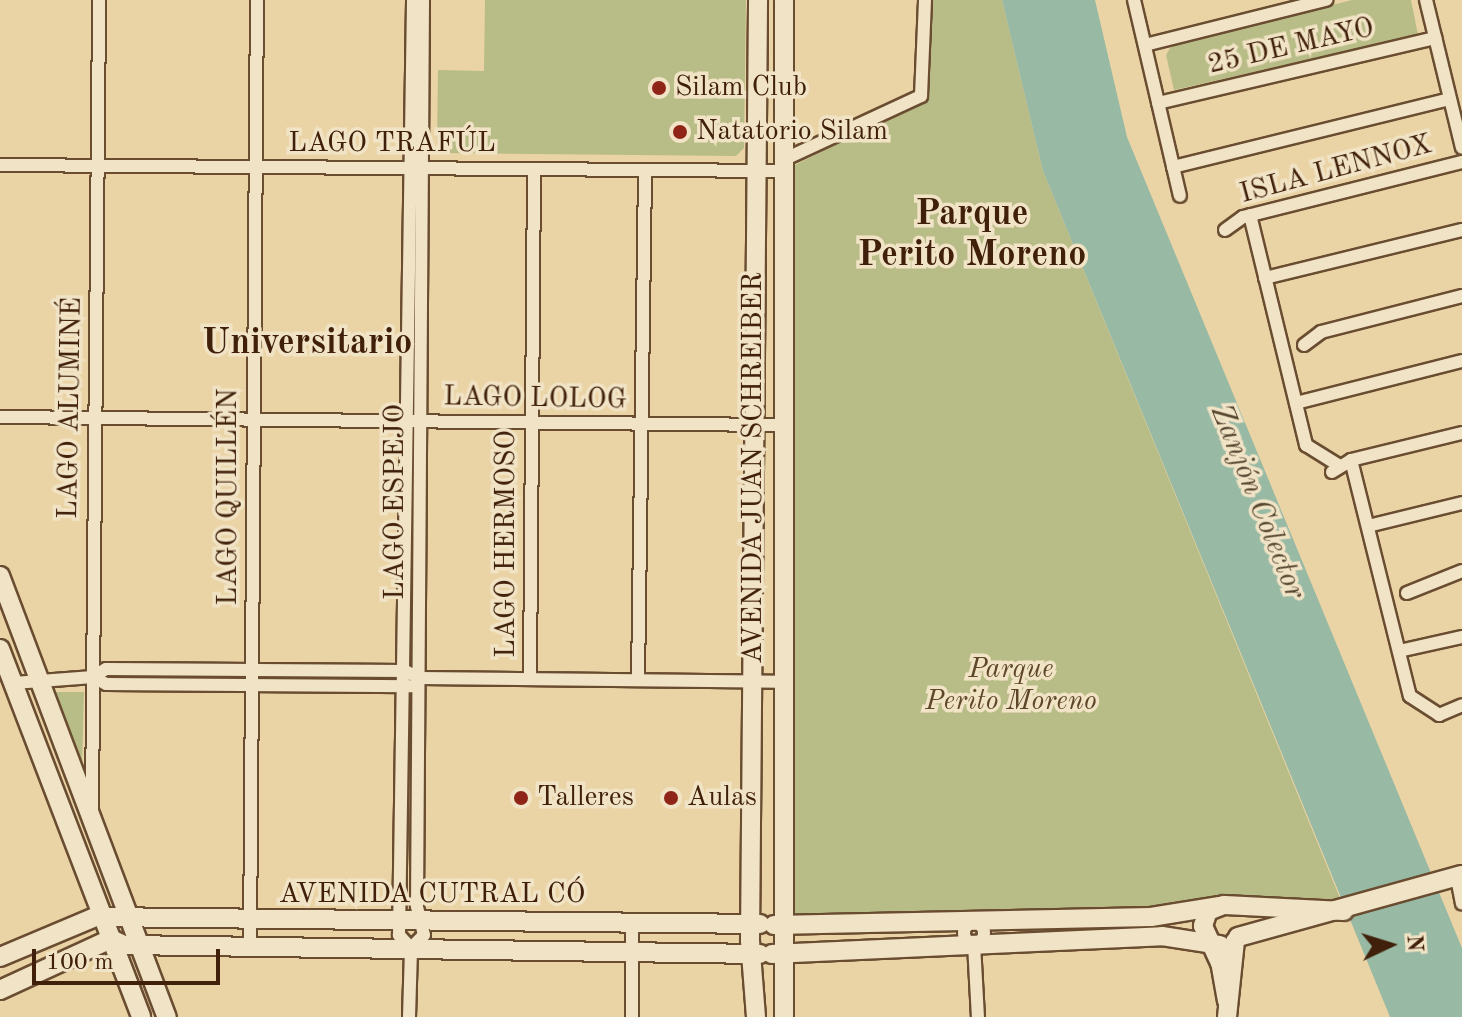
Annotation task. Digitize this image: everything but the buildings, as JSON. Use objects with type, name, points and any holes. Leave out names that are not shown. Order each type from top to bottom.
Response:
[{"type":"main road","name":"AVENIDA JUAN SCHREIBER","points":[[758,0],[753,681],[767,939],[784,1017]]},
{"type":"main road","name":"AVENIDA JUAN SCHREIBER","points":[[756,1017],[767,939],[780,682],[784,0]]},
{"type":"main road","points":[[0,576],[92,817],[128,921],[141,945],[167,1017]]},
{"type":"main road","points":[[2,659],[14,683],[141,1017]]},
{"type":"main road","name":"AVENIDA CUTRAL CÓ","points":[[102,917],[128,921],[632,925],[767,939],[974,944],[1162,936],[1222,940],[1344,911],[1453,880]]},
{"type":"main road","points":[[1222,940],[1242,922],[1224,906],[1205,916],[1222,940],[1227,1009]]},
{"type":"main road","name":"AVENIDA CUTRAL CÓ","points":[[110,938],[141,945],[632,950],[974,923],[1151,917],[1224,906],[1344,911]]},
{"type":"main road","points":[[0,957],[102,917]]},
{"type":"main road","points":[[110,938],[113,925],[128,921]]},
{"type":"main road","points":[[0,990],[110,938]]},
{"type":"street","name":"LAGO ALUMINÉ","points":[[92,817],[99,0]]},
{"type":"street","name":"LAGO QUILLÉN","points":[[250,946],[257,0]]},
{"type":"street","name":"LAGO ESPEJO","points":[[411,948],[400,941],[414,422],[416,168],[413,0]]},
{"type":"street","name":"LAGO ESPEJO","points":[[416,168],[423,0]]},
{"type":"street","points":[[783,165],[921,96],[925,0]]},
{"type":"street","points":[[1134,0],[1180,196]]},
{"type":"street","points":[[1145,45],[1290,4],[1326,0]]},
{"type":"street","points":[[1426,0],[1462,148]]},
{"type":"street","name":"25 DE MAYO","points":[[1158,103],[1435,38]]},
{"type":"street","points":[[1173,167],[1450,99]]},
{"type":"street","name":"ISLA LENNOX","points":[[1225,230],[1250,215],[1462,162]]},
{"type":"street","name":"LAGO TRAFÚL","points":[[0,165],[757,171],[783,165]]},
{"type":"street","name":"LAGO HERMOSO","points":[[530,679],[534,169]]},
{"type":"street","points":[[638,680],[645,170]]},
{"type":"street","points":[[1250,215],[1306,445],[1341,466],[1368,526],[1410,696],[1439,715],[1462,705]]},
{"type":"street","points":[[1265,278],[1462,230]]},
{"type":"street","points":[[1304,345],[1321,332],[1462,296]]},
{"type":"street","points":[[1296,403],[1462,361]]},
{"type":"street","name":"LAGO LOLOG","points":[[0,417],[782,425]]},
{"type":"street","name":"LAGO ESPEJO","points":[[411,948],[422,941],[414,422]]},
{"type":"street","points":[[1341,466],[1462,433]]},
{"type":"street","points":[[1368,526],[1462,503]]},
{"type":"street","points":[[1407,593],[1462,571]]},
{"type":"street","points":[[1399,651],[1462,637]]},
{"type":"street","points":[[93,677],[106,669],[405,671],[420,678],[780,682]]},
{"type":"street","points":[[14,683],[38,676],[93,677],[106,684],[405,686],[420,678]]},
{"type":"street","points":[[1453,880],[1462,904]]},
{"type":"street","points":[[974,923],[984,931],[974,944],[978,1017]]},
{"type":"street","points":[[632,925],[632,1017]]},
{"type":"street","name":"LAGO ESPEJO","points":[[409,1017],[411,948]]},
{"type":"green space","name":"Silam Club","points":[[485,0],[746,0],[744,148],[736,156],[446,153],[437,144],[438,70],[484,71]]},
{"type":"green space","name":"Parque Perito Moreno","points":[[931,0],[1002,0],[1043,171],[1342,903],[799,922],[785,912],[793,166],[925,100]]},
{"type":"green space","points":[[1352,0],[1411,0],[1418,35],[1174,90],[1166,55],[1172,45]]},
{"type":"green space","points":[[56,692],[84,692],[82,768]]},
{"type":"water","name":"Zanjón Colector","points":[[1002,0],[1095,0],[1127,137],[1462,948],[1462,1017],[1390,1017],[1043,171]]},
{"type":"place","name":"Silam Club","points":[[659,88]]},
{"type":"place","name":"Natatorio Silam","points":[[680,132]]},
{"type":"place","name":"Talleres","points":[[521,798]]},
{"type":"place","name":"Aulas","points":[[671,798]]},
{"type":"district","name":"Parque Perito Moreno","points":[[972,236]]},
{"type":"district","name":"Universitario","points":[[307,345]]}]
